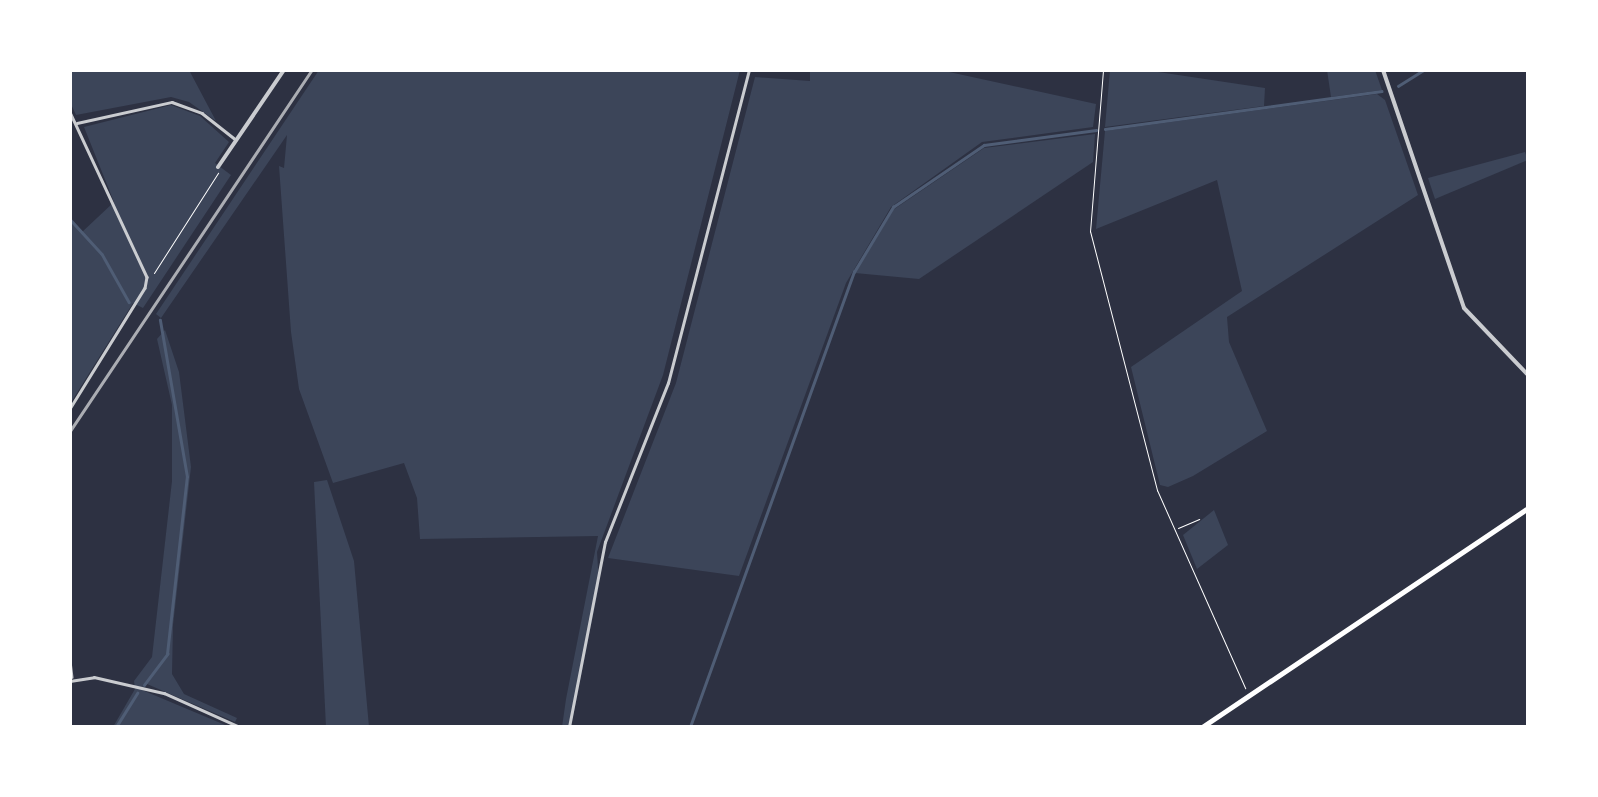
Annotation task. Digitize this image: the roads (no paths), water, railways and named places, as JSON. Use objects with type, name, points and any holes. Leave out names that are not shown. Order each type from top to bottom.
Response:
[{"type":"main road","points":[[1202,727],[1528,508]]},
{"type":"street","points":[[218,167],[284,70]]},
{"type":"street","points":[[570,727],[604,542],[668,383],[749,70]]},
{"type":"street","points":[[1383,70],[1460,298],[1480,328],[1528,374]]},
{"type":"street","points":[[76,124],[172,102],[202,114],[237,140]]},
{"type":"street","points":[[70,112],[145,266],[144,288],[70,409]]},
{"type":"street","points":[[70,635],[70,648]]},
{"type":"street","points":[[70,661],[71,680],[94,677],[164,693],[240,727]]},
{"type":"waterway","points":[[1398,86],[1424,70]]},
{"type":"waterway","points":[[1105,129],[1381,91]]},
{"type":"waterway","points":[[690,727],[854,272],[893,207],[984,145],[1096,130]]},
{"type":"waterway","points":[[70,219],[102,254],[129,302]]},
{"type":"waterway","points":[[144,685],[167,654],[187,477],[160,320]]},
{"type":"waterway","points":[[116,727],[137,693]]},
{"type":"railway","points":[[70,431],[312,70]]}]
